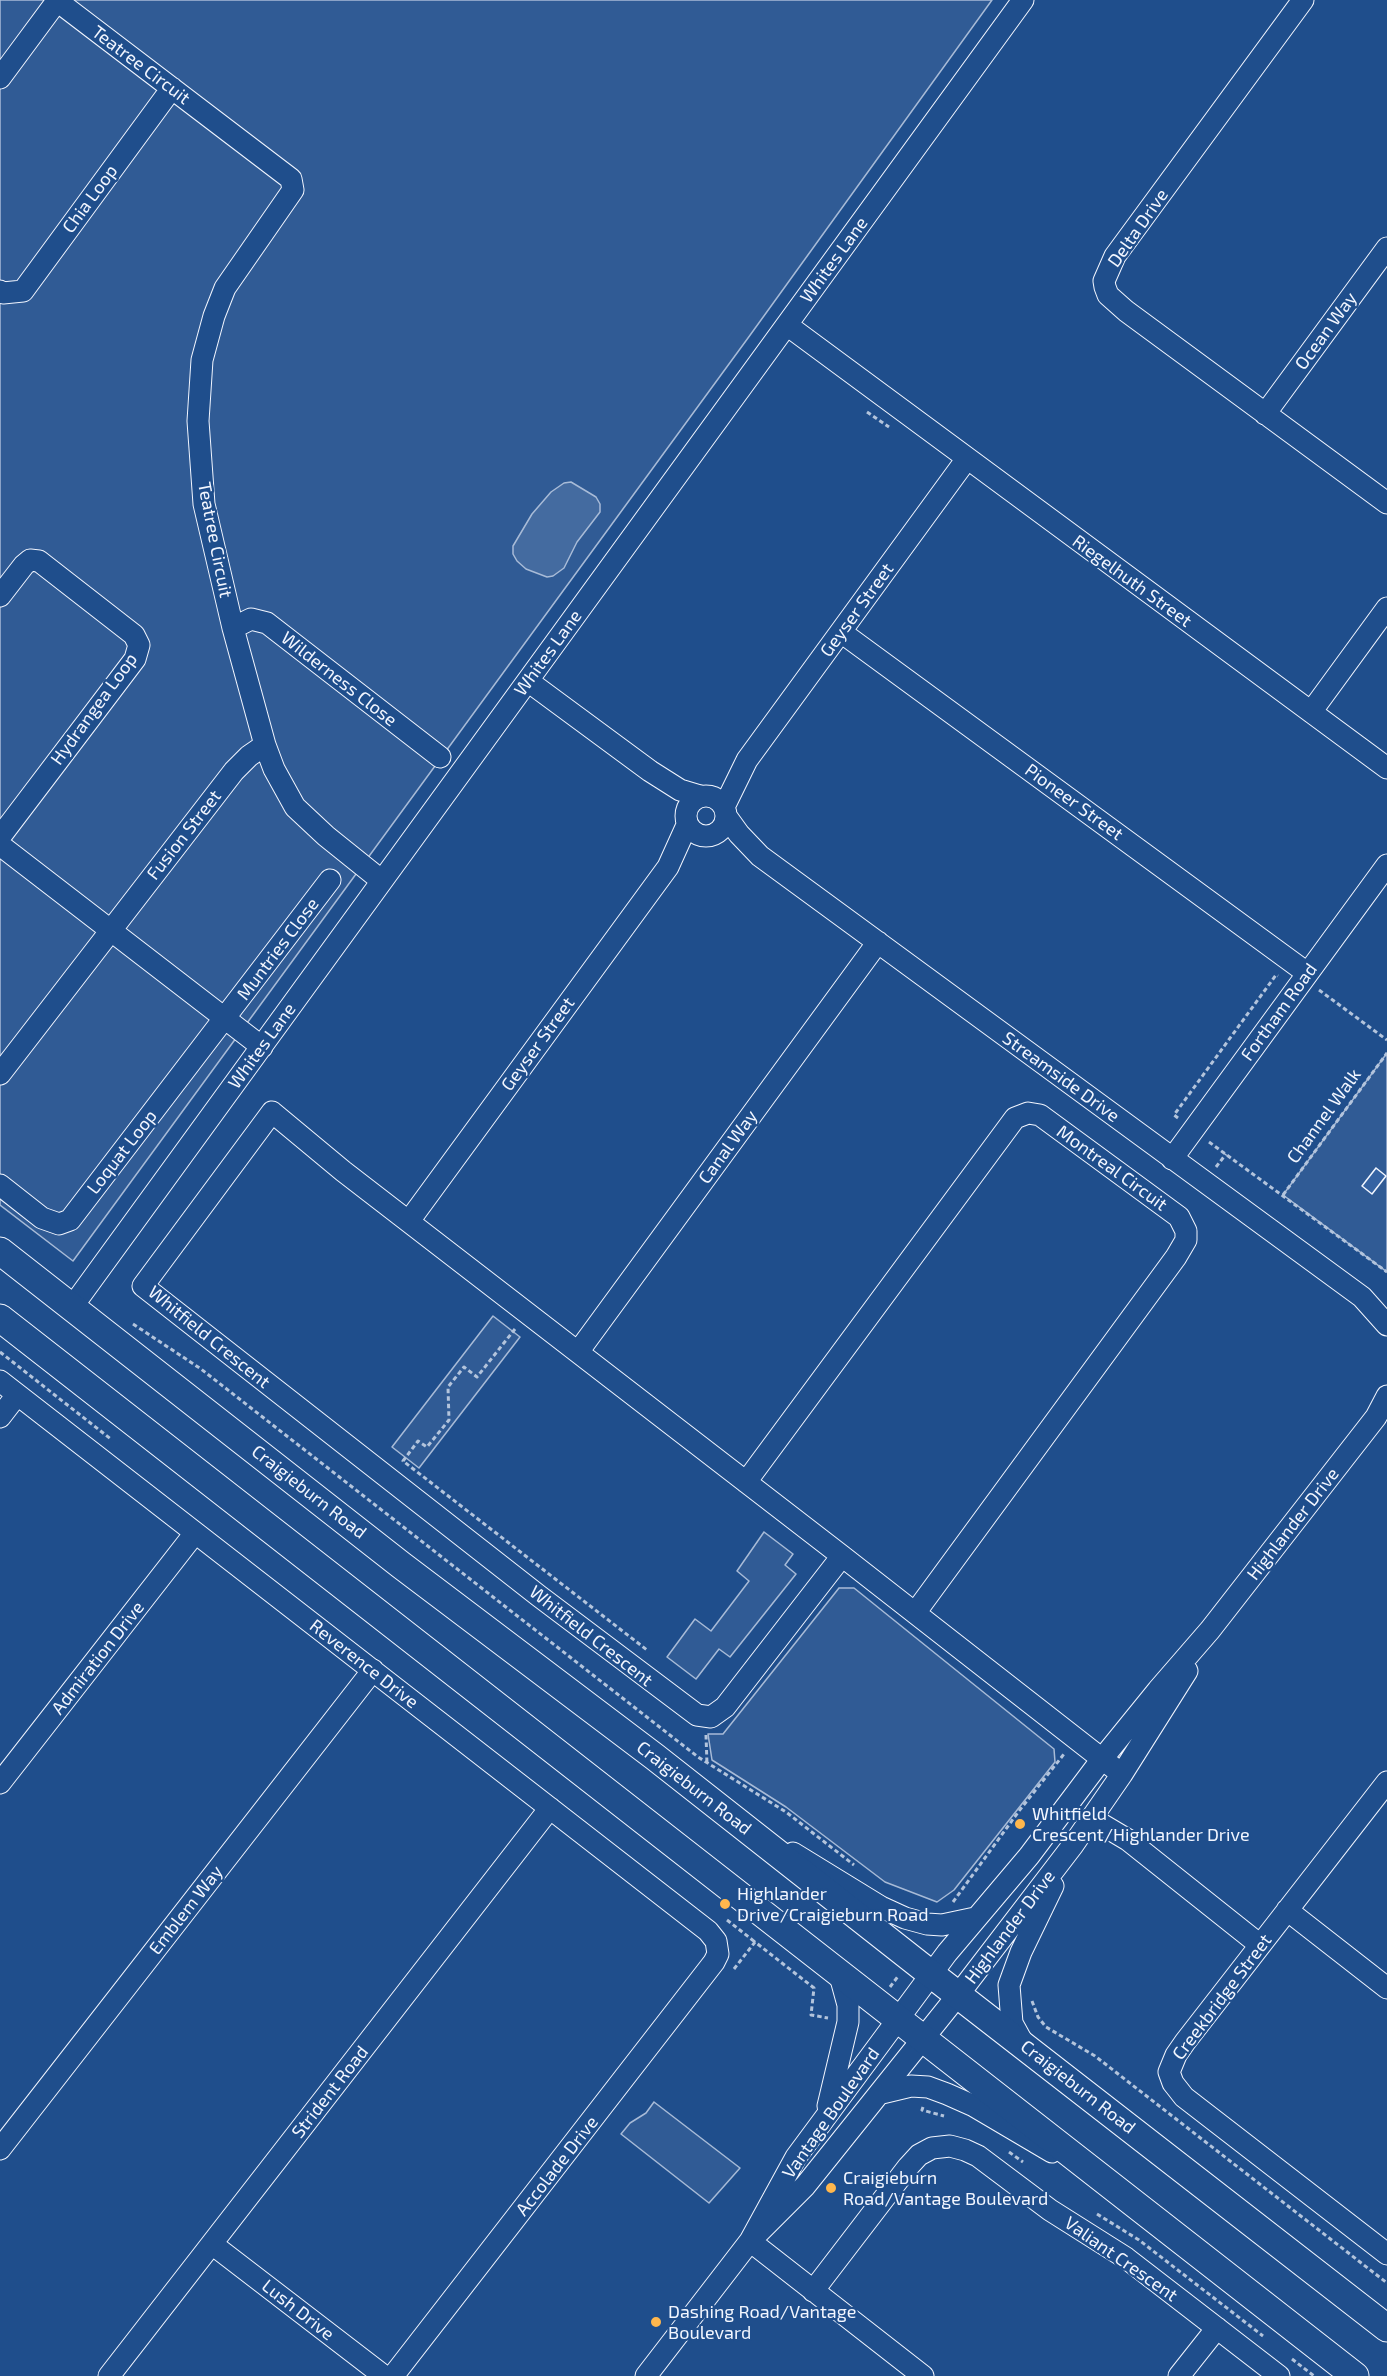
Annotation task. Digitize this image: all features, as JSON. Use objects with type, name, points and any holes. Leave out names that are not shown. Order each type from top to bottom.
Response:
[{"type":"main road","name":"Craigieburn Road","points":[[0,1251],[401,1565],[718,1807],[1387,2328]]},
{"type":"main road","points":[[0,1318],[1355,2376]]},
{"type":"street","points":[[0,78],[56,0]]},
{"type":"street","name":"Teatree Circuit","points":[[56,0],[291,179],[293,190],[225,288],[214,316],[202,360],[198,421],[204,504],[233,628],[265,745],[274,769],[295,807],[326,836],[382,880]]},
{"type":"street","name":"Whites Lane","points":[[72,1307],[1023,0]]},
{"type":"street","name":"Delta Drive","points":[[1303,0],[1115,256],[1104,281],[1108,295],[1114,302],[1387,503]]},
{"type":"street","name":"Chia Loop","points":[[0,291],[3,293],[23,291],[172,88]]},
{"type":"street","name":"Ocean Way","points":[[1265,414],[1387,248]]},
{"type":"street","name":"Riegelhuth Street","points":[[787,325],[966,460],[1387,768]]},
{"type":"street","name":"Geyser Street","points":[[715,804],[966,460]]},
{"type":"street","name":"Hydrangea Loop","points":[[0,596],[24,565],[30,560],[39,561],[134,635],[139,645],[135,659],[0,837]]},
{"type":"street","points":[[1311,712],[1387,608]]},
{"type":"street","name":"Wilderness Close","points":[[233,628],[251,619],[267,622],[440,757]]},
{"type":"street","name":"Pioneer Street","points":[[841,632],[1301,982]]},
{"type":"street","name":"Streamside Drive","points":[[528,681],[650,771],[680,790],[715,804],[760,856],[1362,1297],[1387,1308]]},
{"type":"street","name":"Fusion Street","points":[[110,930],[234,771],[249,756],[265,745]]},
{"type":"street","name":"Streamside Drive","points":[[650,771],[697,828],[760,856]]},
{"type":"street","points":[[689,803],[715,804],[722,828],[697,828],[689,803]]},
{"type":"street","name":"Geyser Street","points":[[409,1221],[697,828]]},
{"type":"street","points":[[0,845],[262,1047]]},
{"type":"street","name":"Fortham Road","points":[[1172,1160],[1387,865]]},
{"type":"street","name":"Muntries Close","points":[[225,1018],[330,880]]},
{"type":"street","points":[[0,1074],[110,930]]},
{"type":"street","name":"Canal Way","points":[[578,1352],[878,942]]},
{"type":"street","name":"Loquat Loop","points":[[0,1185],[42,1218],[59,1224],[70,1220],[225,1018]]},
{"type":"street","name":"Whitfield Crescent","points":[[705,1718],[689,1711],[142,1286],[272,1112],[343,1171],[1122,1774]]},
{"type":"street","name":"Montreal Circuit","points":[[746,1482],[1015,1118],[1028,1113],[1040,1116],[1162,1204],[1182,1222],[1186,1231],[1183,1246],[915,1613]]},
{"type":"street","name":"Streamside Drive","points":[[1362,1297],[1387,1325]]},
{"type":"street","name":"Reverence Drive","points":[[0,1381],[708,1931],[716,1941],[716,1958]]},
{"type":"street","points":[[0,1417],[17,1395]]},
{"type":"street","name":"Highlander Drive","points":[[897,2019],[975,1918],[1029,1856],[1102,1759],[1210,1630],[1382,1413],[1387,1396]]},
{"type":"street","name":"Admiration Drive","points":[[0,1784],[195,1533]]},
{"type":"street","points":[[705,1718],[711,1717],[724,1707],[842,1556]]},
{"type":"street","name":"Highlander Drive","points":[[924,2040],[1092,1818],[1171,1698],[1210,1630]]},
{"type":"street","name":"Emblem Way","points":[[0,2150],[373,1670]]},
{"type":"street","name":"Creekbridge Street","points":[[1387,1782],[1176,2055],[1171,2064],[1170,2078],[1184,2097],[1387,2254]]},
{"type":"street","points":[[718,1807],[881,1907],[905,1918],[927,1924],[942,1925],[975,1918]]},
{"type":"street","name":"Strident Road","points":[[109,2376],[550,1808]]},
{"type":"street","points":[[1092,1818],[1128,1840],[1260,1945]]},
{"type":"street","points":[[1024,2045],[1012,2024],[1010,1985],[1021,1952],[1073,1845]]},
{"type":"street","points":[[1287,1910],[1387,1988]]},
{"type":"street","name":"Accolade Drive","points":[[393,2376],[716,1958]]},
{"type":"street","points":[[825,2115],[848,2022],[848,2005],[839,1972]]},
{"type":"street","name":"Vantage Boulevard","points":[[750,2241],[796,2157],[897,2019]]},
{"type":"street","name":"Vantage Boulevard","points":[[646,2376],[750,2241],[805,2186],[924,2040]]},
{"type":"street","points":[[882,2093],[911,2086],[928,2087],[947,2094],[974,2106],[1127,2198]]},
{"type":"street","name":"Valiant Crescent","points":[[813,2291],[919,2155],[932,2148],[950,2146],[966,2150],[994,2166],[1050,2210],[1126,2258],[1279,2376]]},
{"type":"street","points":[[750,2241],[923,2376]]},
{"type":"street","name":"Lush Drive","points":[[212,2244],[384,2376]]},
{"type":"street","points":[[1179,2376],[1217,2328]]},
{"type":"path","points":[[1387,1040],[1316,988],[1308,999],[1301,982],[1276,975],[1174,1115],[1387,1272]]},
{"type":"path","name":"Channel Walk","points":[[1283,1195],[1387,1053]]},
{"type":"path","points":[[514,1329],[477,1377],[464,1367],[448,1387],[449,1420],[427,1447],[418,1441],[403,1461],[652,1654]]},
{"type":"path","points":[[201,1369],[707,1764],[786,1812],[855,1866]]},
{"type":"path","points":[[705,1718],[707,1764]]},
{"type":"path","points":[[948,1905],[954,1901],[1019,1810],[1077,1738]]},
{"type":"path","points":[[716,1958],[731,1974],[755,1942],[814,1989],[811,2014],[848,2022]]},
{"type":"path","points":[[1010,1985],[1030,1991],[1038,2018],[1046,2027],[1111,2068],[1387,2283]]},
{"type":"shaded area","points":[[0,0],[992,0],[748,338],[73,1261],[0,1205]]},
{"type":"shaded area","points":[[571,482],[596,497],[600,504],[600,512],[577,542],[564,568],[553,576],[547,577],[526,569],[517,561],[513,554],[513,546],[532,514],[551,492],[564,483]]},
{"type":"shaded area","points":[[1387,1053],[1387,1272],[1283,1195]]},
{"type":"shaded area","points":[[493,1316],[520,1337],[419,1468],[392,1447]]},
{"type":"shaded area","points":[[764,1532],[793,1554],[785,1565],[796,1574],[730,1657],[719,1649],[696,1679],[667,1657],[695,1619],[711,1631],[749,1581],[737,1571]]},
{"type":"shaded area","points":[[839,1588],[854,1588],[1054,1749],[1055,1762],[954,1890],[937,1902],[885,1882],[786,1807],[712,1760],[708,1734],[723,1734]]},
{"type":"shaded area","points":[[654,2102],[740,2168],[709,2203],[621,2134],[630,2123],[646,2113]]},
{"type":"building","points":[[1376,1168],[1386,1176],[1372,1194],[1362,1186]]},
{"type":"place","name":"Whitfield Crescent/Highlander Drive","points":[[1020,1824]]},
{"type":"place","name":"Highlander Drive/Craigieburn Road","points":[[725,1904]]},
{"type":"place","name":"Craigieburn Road/Vantage Boulevard","points":[[831,2188]]},
{"type":"place","name":"Dashing Road/Vantage Boulevard","points":[[656,2322]]}]
